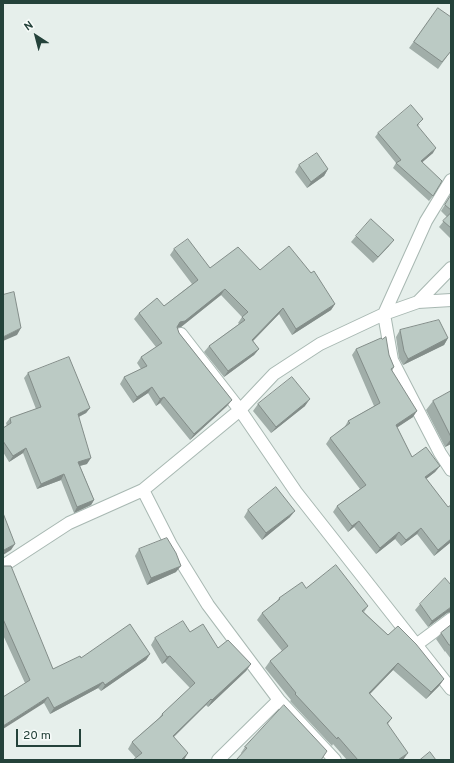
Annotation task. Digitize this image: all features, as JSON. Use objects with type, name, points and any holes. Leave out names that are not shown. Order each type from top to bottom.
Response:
[{"type":"street","points":[[451,180],[426,221],[384,314],[392,360],[440,453],[451,470]]},
{"type":"street","points":[[418,302],[451,268]]},
{"type":"street","points":[[3,566],[69,523],[143,490],[240,410],[274,374],[320,344],[384,314],[418,302],[451,300]]},
{"type":"street","points":[[181,334],[240,410],[296,492],[451,689]]},
{"type":"street","points":[[143,490],[171,545],[208,605],[279,700],[335,760]]},
{"type":"street","points":[[416,644],[451,619]]},
{"type":"street","points":[[218,760],[279,700]]},
{"type":"building","points":[[438,8],[451,17],[451,51],[442,62],[414,42]]},
{"type":"building","points":[[411,105],[423,119],[417,125],[436,148],[421,161],[442,181],[433,196],[396,163],[401,160],[378,133]]},
{"type":"building","points":[[317,153],[328,169],[311,182],[299,165]]},
{"type":"building","points":[[451,195],[451,210],[445,205]]},
{"type":"building","points":[[451,213],[451,228],[443,221]]},
{"type":"building","points":[[371,219],[394,240],[378,257],[356,236]]},
{"type":"building","points":[[188,239],[210,268],[238,247],[260,270],[289,246],[311,273],[314,271],[335,304],[296,329],[283,308],[252,340],[259,349],[228,371],[209,346],[245,320],[242,317],[248,312],[225,289],[185,321],[180,322],[177,327],[179,333],[232,400],[194,434],[164,397],[160,399],[152,387],[137,397],[124,377],[147,366],[141,357],[162,343],[139,313],[157,298],[164,306],[198,280],[174,249]]},
{"type":"building","points":[[14,292],[21,328],[3,337],[3,295]]},
{"type":"building","points":[[439,320],[448,338],[408,359],[404,351],[400,330]]},
{"type":"building","points":[[386,337],[389,355],[394,367],[391,369],[417,411],[396,425],[412,457],[426,447],[440,466],[425,477],[448,507],[451,505],[451,539],[438,550],[421,528],[406,540],[399,532],[380,548],[359,521],[352,526],[337,506],[366,485],[330,438],[350,423],[348,421],[380,403],[356,349]]},
{"type":"building","points":[[69,357],[90,408],[78,414],[91,458],[78,462],[94,500],[77,507],[64,474],[41,484],[26,448],[13,456],[3,441],[3,428],[11,423],[10,418],[41,407],[28,373]]},
{"type":"building","points":[[292,377],[310,399],[276,427],[258,404]]},
{"type":"building","points":[[451,391],[451,437],[433,401]]},
{"type":"building","points":[[276,487],[295,511],[266,533],[248,510]]},
{"type":"building","points":[[3,513],[15,544],[4,550],[5,552],[3,554]]},
{"type":"building","points":[[167,538],[176,553],[181,566],[151,578],[139,549]]},
{"type":"building","points":[[3,565],[11,566],[53,669],[80,656],[81,658],[130,624],[150,654],[105,685],[103,682],[54,708],[48,697],[3,726],[3,697],[30,680],[3,619]]},
{"type":"building","points":[[336,565],[368,606],[362,611],[388,635],[398,626],[416,644],[444,679],[431,692],[398,663],[369,693],[392,718],[387,723],[408,753],[398,760],[358,760],[338,737],[337,739],[295,694],[296,693],[270,661],[288,646],[262,613],[280,599],[279,598],[302,582],[306,588]]},
{"type":"building","points":[[445,578],[451,585],[451,607],[432,621],[420,604]]},
{"type":"building","points":[[183,621],[190,632],[203,624],[218,648],[228,640],[251,664],[212,700],[211,699],[173,736],[188,753],[181,760],[133,760],[142,753],[132,742],[163,715],[162,714],[195,683],[170,656],[167,657],[155,638]]},
{"type":"building","points":[[451,625],[451,646],[441,633]]},
{"type":"building","points":[[284,705],[327,751],[321,760],[236,760],[247,748],[245,747]]},
{"type":"building","points":[[430,752],[436,760],[420,760]]}]
